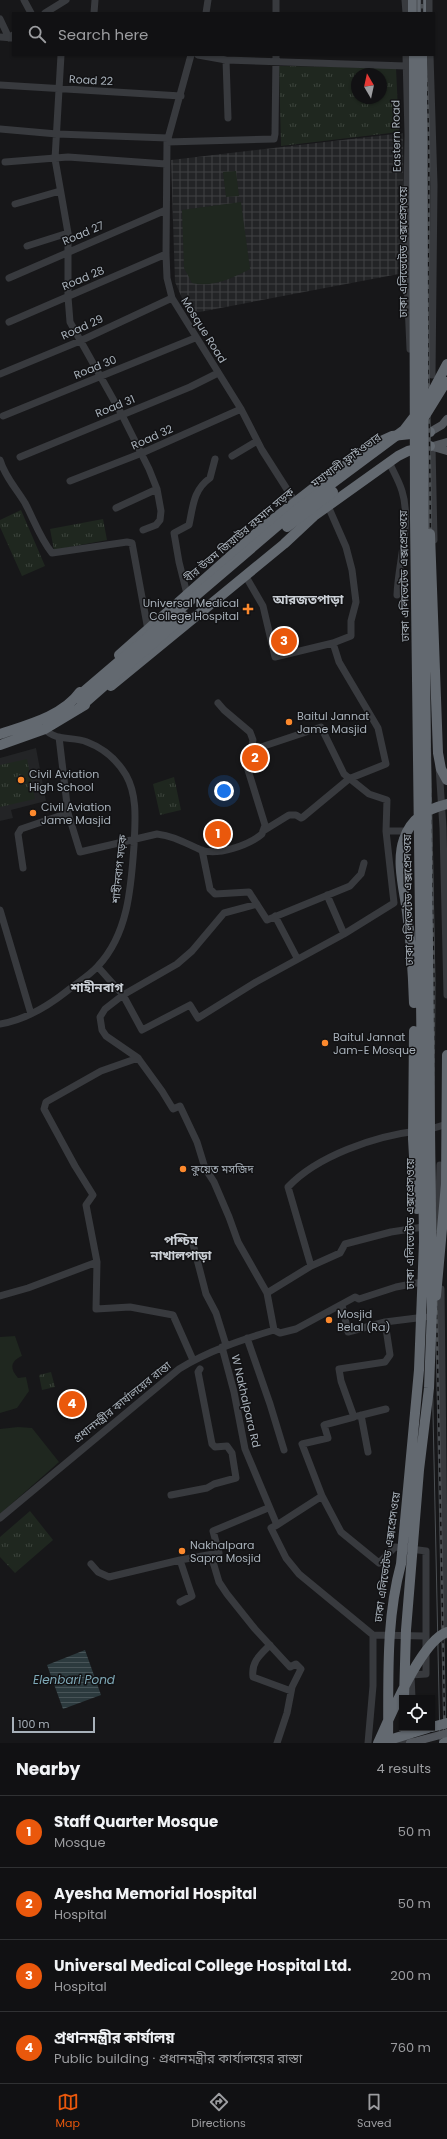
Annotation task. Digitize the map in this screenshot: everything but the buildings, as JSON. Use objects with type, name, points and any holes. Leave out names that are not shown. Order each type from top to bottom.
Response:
[{"type":"highway","points":[[413,0],[414,12]]},
{"type":"highway","points":[[421,0],[421,12]]},
{"type":"highway","name":"ঢাকা এলিভেটেড এক্সপ্রেসওয়ে","points":[[389,1743],[389,1633],[395,1588],[401,1564],[411,1460],[419,1370],[424,1242],[415,542],[414,56]]},
{"type":"highway","name":"ঢাকা এলিভেটেড এক্সপ্রেসওয়ে","points":[[404,1695],[406,1630],[419,1470],[436,1313],[426,803],[422,56]]},
{"type":"highway","name":"মহাখালী ফ্লাইওভার","points":[[78,703],[295,511],[391,442],[404,430],[430,396],[447,364]]},
{"type":"highway","name":"মহাখালী ফ্লাইওভার","points":[[78,703],[273,538],[404,439],[427,414],[447,380]]},
{"type":"highway","name":"বীর উত্তম জিয়াউর রহমান সড়ক","points":[[0,745],[45,729],[62,720],[78,703],[83,688],[262,528],[329,476],[381,441],[392,436],[430,432]]},
{"type":"highway","name":"বীর উত্তম জিয়াউর রহমান সড়ক","points":[[0,734],[40,720],[78,703],[92,701],[314,516],[389,462],[408,451],[428,446]]},
{"type":"highway","points":[[424,504],[431,553],[438,753],[441,769],[447,780]]},
{"type":"highway","points":[[424,1242],[419,1221],[414,1166],[414,990],[401,855],[404,840],[413,822],[425,811],[447,804]]},
{"type":"highway","points":[[436,1313],[446,1184],[447,1055]]},
{"type":"highway","points":[[378,1743],[420,1658],[432,1642],[447,1633]]},
{"type":"highway","points":[[435,1726],[447,1723]]},
{"type":"highway","points":[[405,1731],[409,1742]]},
{"type":"highway","points":[[382,1743],[419,1731]]},
{"type":"main road","name":"বীর উত্তম জিয়াউর রহমান সড়ক","points":[[430,432],[442,425],[447,419]]},
{"type":"main road","name":"বীর উত্তম জিয়াউর রহমান সড়ক","points":[[428,446],[447,442]]},
{"type":"main road","points":[[428,446],[447,451]]},
{"type":"main road","points":[[389,1743],[447,1727]]},
{"type":"main road","points":[[409,1742],[447,1733]]},
{"type":"street","points":[[24,0],[31,12]]},
{"type":"street","points":[[47,12],[66,0]]},
{"type":"street","points":[[94,12],[96,0]]},
{"type":"street","points":[[206,12],[208,0]]},
{"type":"street","points":[[276,0],[276,12]]},
{"type":"street","points":[[405,0],[406,12]]},
{"type":"street","points":[[429,0],[429,12]]},
{"type":"street","points":[[0,18],[12,37]]},
{"type":"street","points":[[0,37],[12,37]]},
{"type":"street","points":[[61,56],[56,159],[68,233],[68,297],[70,322],[142,453],[157,489],[161,511],[160,520],[156,525],[143,530]]},
{"type":"street","name":"Mosque Road","points":[[191,56],[181,96],[167,140],[166,254],[167,278],[172,298],[195,338],[241,409],[257,442],[294,504],[314,516]]},
{"type":"street","points":[[204,56],[226,60],[276,59],[406,66]]},
{"type":"street","name":"Eastern Road","points":[[406,56],[408,135],[406,257],[411,361],[418,433]]},
{"type":"street","points":[[430,56],[434,185],[432,375]]},
{"type":"street","points":[[0,129],[57,134],[167,140],[274,139],[276,134],[276,59]]},
{"type":"street","points":[[226,60],[228,118]]},
{"type":"street","name":"Road 22","points":[[0,85],[59,90],[181,96]]},
{"type":"street","points":[[5,162],[68,157],[166,164]]},
{"type":"street","points":[[15,204],[60,191]]},
{"type":"street","name":"Road 27","points":[[9,278],[68,251],[166,210]]},
{"type":"street","points":[[27,246],[68,233]]},
{"type":"street","name":"Road 28","points":[[8,322],[166,254]]},
{"type":"street","name":"Road 29","points":[[0,374],[80,341],[172,298]]},
{"type":"street","name":"Road 30","points":[[3,416],[100,378],[195,338]]},
{"type":"street","name":"Road 31","points":[[20,457],[190,387],[218,373]]},
{"type":"street","name":"Road 32","points":[[70,481],[142,453],[241,409]]},
{"type":"street","points":[[232,456],[257,442]]},
{"type":"street","points":[[428,446],[439,778],[445,828],[447,995]]},
{"type":"street","points":[[424,1282],[422,991],[417,860],[422,720],[419,654],[428,446]]},
{"type":"street","points":[[188,594],[179,562],[174,533],[189,525],[192,502],[202,484],[210,478],[215,459]]},
{"type":"street","points":[[0,460],[11,485],[25,502],[45,545],[52,553],[127,542],[132,543],[148,630]]},
{"type":"street","points":[[389,462],[402,491],[406,519],[398,575],[397,595]]},
{"type":"street","points":[[116,508],[157,489]]},
{"type":"street","points":[[245,575],[263,606],[275,657],[333,643],[351,636],[351,620],[356,602],[352,570],[346,547],[328,506]]},
{"type":"street","points":[[59,737],[68,813],[80,852],[157,834],[169,835],[202,850],[218,851],[239,847],[256,839],[263,831],[289,815],[296,815],[301,818],[303,817],[350,778],[386,764],[378,728],[339,662],[333,643]]},
{"type":"street","points":[[218,703],[250,732],[253,740],[248,770],[265,825],[263,831]]},
{"type":"street","points":[[98,967],[123,995],[142,1030],[190,1005],[198,1018],[297,958],[344,934],[394,903],[386,831],[387,800],[369,794],[344,774],[321,727],[252,750]]},
{"type":"street","name":"শাহীনবাগ সড়ক","points":[[0,1024],[31,1014],[53,1002],[98,967],[120,932],[128,905],[134,840],[134,808],[131,787],[119,765],[112,757],[86,741],[59,737],[49,734],[45,729]]},
{"type":"street","points":[[23,868],[18,834],[21,829],[68,813]]},
{"type":"street","points":[[386,831],[407,831]]},
{"type":"street","points":[[202,850],[210,889],[215,894],[249,892],[267,920],[350,886],[361,874],[364,863]]},
{"type":"street","points":[[327,895],[344,934]]},
{"type":"street","points":[[257,904],[224,913],[192,951],[177,964],[123,995],[105,1009],[100,1018],[100,1023],[106,1036],[138,1058],[173,1109],[180,1106],[197,1142],[205,1168],[214,1182],[230,1216],[238,1242],[267,1293],[274,1330]]},
{"type":"street","points":[[0,910],[31,1014]]},
{"type":"street","points":[[275,916],[297,958]]},
{"type":"street","points":[[138,1058],[101,1071],[46,1102],[44,1109],[74,1166],[94,1195],[86,1205],[97,1262],[96,1308],[130,1307],[173,1315],[192,1360]]},
{"type":"street","points":[[311,1266],[288,1188],[298,1177],[311,1168],[365,1143],[388,1136],[433,1130],[447,1124]]},
{"type":"street","points":[[440,1165],[438,1203],[443,1262],[436,1313],[447,1633]]},
{"type":"street","points":[[267,1293],[311,1266],[340,1253],[345,1244],[391,1232],[423,1227]]},
{"type":"street","name":"W Nakhalpara Rd","points":[[193,1244],[206,1294],[216,1313],[245,1449],[268,1508],[277,1525],[271,1528],[286,1558],[309,1583],[373,1635]]},
{"type":"street","points":[[0,1296],[28,1288],[97,1262]]},
{"type":"street","name":"প্রধানমন্ত্রীর কার্যালয়ের রাস্তা","points":[[0,1518],[164,1380],[192,1360],[247,1338],[274,1330],[280,1333],[296,1329],[342,1305],[345,1300],[355,1297],[359,1299],[396,1287],[441,1280]]},
{"type":"street","points":[[342,1305],[348,1332],[385,1322],[436,1313]]},
{"type":"street","points":[[368,1452],[357,1416],[341,1381],[339,1369],[385,1362],[390,1355],[385,1322]]},
{"type":"street","points":[[247,1338],[284,1450]]},
{"type":"street","points":[[171,1495],[207,1488],[214,1484],[236,1478],[232,1453],[227,1446],[215,1447],[212,1444],[198,1372],[200,1369]]},
{"type":"street","points":[[386,1409],[324,1424],[328,1438],[302,1444],[322,1496],[341,1532],[379,1563],[395,1547],[426,1551],[426,1674],[411,1675],[412,1695]]},
{"type":"street","points":[[277,1525],[322,1496]]},
{"type":"street","points":[[91,1564],[98,1572],[109,1577],[180,1560],[219,1553],[213,1531],[268,1508]]},
{"type":"street","points":[[211,1555],[219,1582],[255,1629],[290,1667],[296,1664],[301,1669],[291,1691],[287,1713],[277,1743]]},
{"type":"street","points":[[180,1560],[192,1596],[180,1602]]},
{"type":"street","points":[[368,1743],[373,1686],[373,1635],[425,1636]]},
{"type":"street","points":[[270,1645],[256,1658],[252,1669],[253,1677],[291,1691]]},
{"type":"street","points":[[400,1743],[409,1742],[411,1731]]},
{"type":"shaded area","points":[[403,133],[404,273],[189,314],[175,282],[171,160]]},
{"type":"shaded area","name":"Civil Aviation High School","points":[[36,748],[46,801],[11,810],[13,818],[0,821],[0,758]]},
{"type":"green space","points":[[279,66],[396,68],[399,132],[281,146]]},
{"type":"green space","points":[[236,171],[239,196],[226,197],[223,172]]},
{"type":"green space","points":[[241,202],[250,269],[229,279],[214,283],[192,283],[184,268],[182,210]]},
{"type":"green space","points":[[21,510],[45,566],[22,576],[0,527],[0,520]]},
{"type":"green space","points":[[103,519],[107,540],[54,550],[50,529]]},
{"type":"green space","points":[[27,759],[35,799],[0,807],[0,765]]},
{"type":"green space","points":[[174,777],[181,810],[160,815],[153,784]]},
{"type":"green space","points":[[15,1336],[22,1356],[15,1360],[12,1368],[18,1378],[26,1377],[29,1391],[17,1408],[0,1413],[0,1337]]},
{"type":"green space","points":[[51,1372],[55,1387],[42,1390],[39,1375]]},
{"type":"green space","points":[[18,1427],[32,1428],[59,1462],[0,1514],[0,1429]]},
{"type":"green space","points":[[30,1511],[53,1540],[15,1573],[0,1557],[0,1537]]},
{"type":"water","name":"Elenbari Pond","points":[[85,1650],[101,1695],[63,1709],[47,1665]]},
{"type":"tram line","points":[[417,0],[417,12]]},
{"type":"tram line","points":[[420,56],[424,116],[422,347],[425,432],[423,666],[433,1413],[440,1743]]},
{"type":"railway","points":[[422,0],[422,12]]},
{"type":"railway","points":[[425,56],[429,164],[428,347],[430,546],[428,666],[434,981],[433,1130],[445,1743]]},
{"type":"place","name":"Universal Medical College Hospital","points":[[248,609]]},
{"type":"place","name":"Universal Medical College Hospital Ltd.","points":[[284,641]]},
{"type":"place","name":"Baitul Jannat Jame Masjid","points":[[289,722]]},
{"type":"place","name":"Ayesha Memorial Hospital","points":[[255,758]]},
{"type":"place","name":"Civil Aviation High School","points":[[21,780]]},
{"type":"place","name":"Civil Aviation Jame Masjid","points":[[33,813]]},
{"type":"place","name":"Staff Quarter Mosque","points":[[218,834]]},
{"type":"place","name":"Baitul Jannat Jam-E Mosque","points":[[325,1043]]},
{"type":"place","name":"কুয়েত মসজিদ","points":[[183,1169]]},
{"type":"place","name":"Mosjid Belal (Ra)","points":[[329,1320]]},
{"type":"place","name":"প্রধানমন্ত্রীর কার্যালয়","points":[[72,1404]]},
{"type":"place","name":"Nakhalpara Sapra Mosjid","points":[[182,1551]]},
{"type":"district","name":"আরজতপাড়া","points":[[308,599]]},
{"type":"district","name":"শাহীনবাগ","points":[[97,987]]},
{"type":"district","name":"পশ্চিম নাখালপাড়া","points":[[181,1248]]}]
